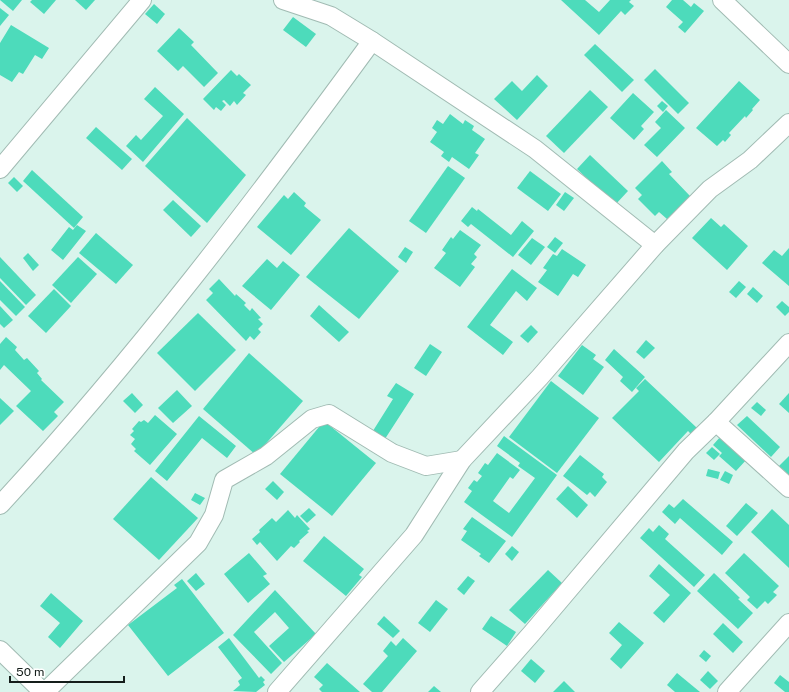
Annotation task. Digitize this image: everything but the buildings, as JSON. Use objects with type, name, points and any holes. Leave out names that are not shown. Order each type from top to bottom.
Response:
[{"type":"street","points":[[0,169],[142,0]]},
{"type":"street","points":[[283,0],[331,16],[535,149],[655,245]]},
{"type":"street","points":[[722,0],[789,64]]},
{"type":"street","points":[[0,505],[108,381],[211,255],[281,166],[372,42]]},
{"type":"street","points":[[277,692],[414,535],[462,460],[540,377],[655,245],[710,189],[750,160],[789,123]]},
{"type":"street","points":[[480,692],[686,451],[716,422],[789,343]]},
{"type":"street","points":[[0,650],[44,692],[198,543],[214,515],[224,480],[266,456],[312,418],[329,414],[392,453],[426,466],[462,460]]},
{"type":"street","points":[[716,422],[789,488]]},
{"type":"street","points":[[727,692],[789,623]]}]
